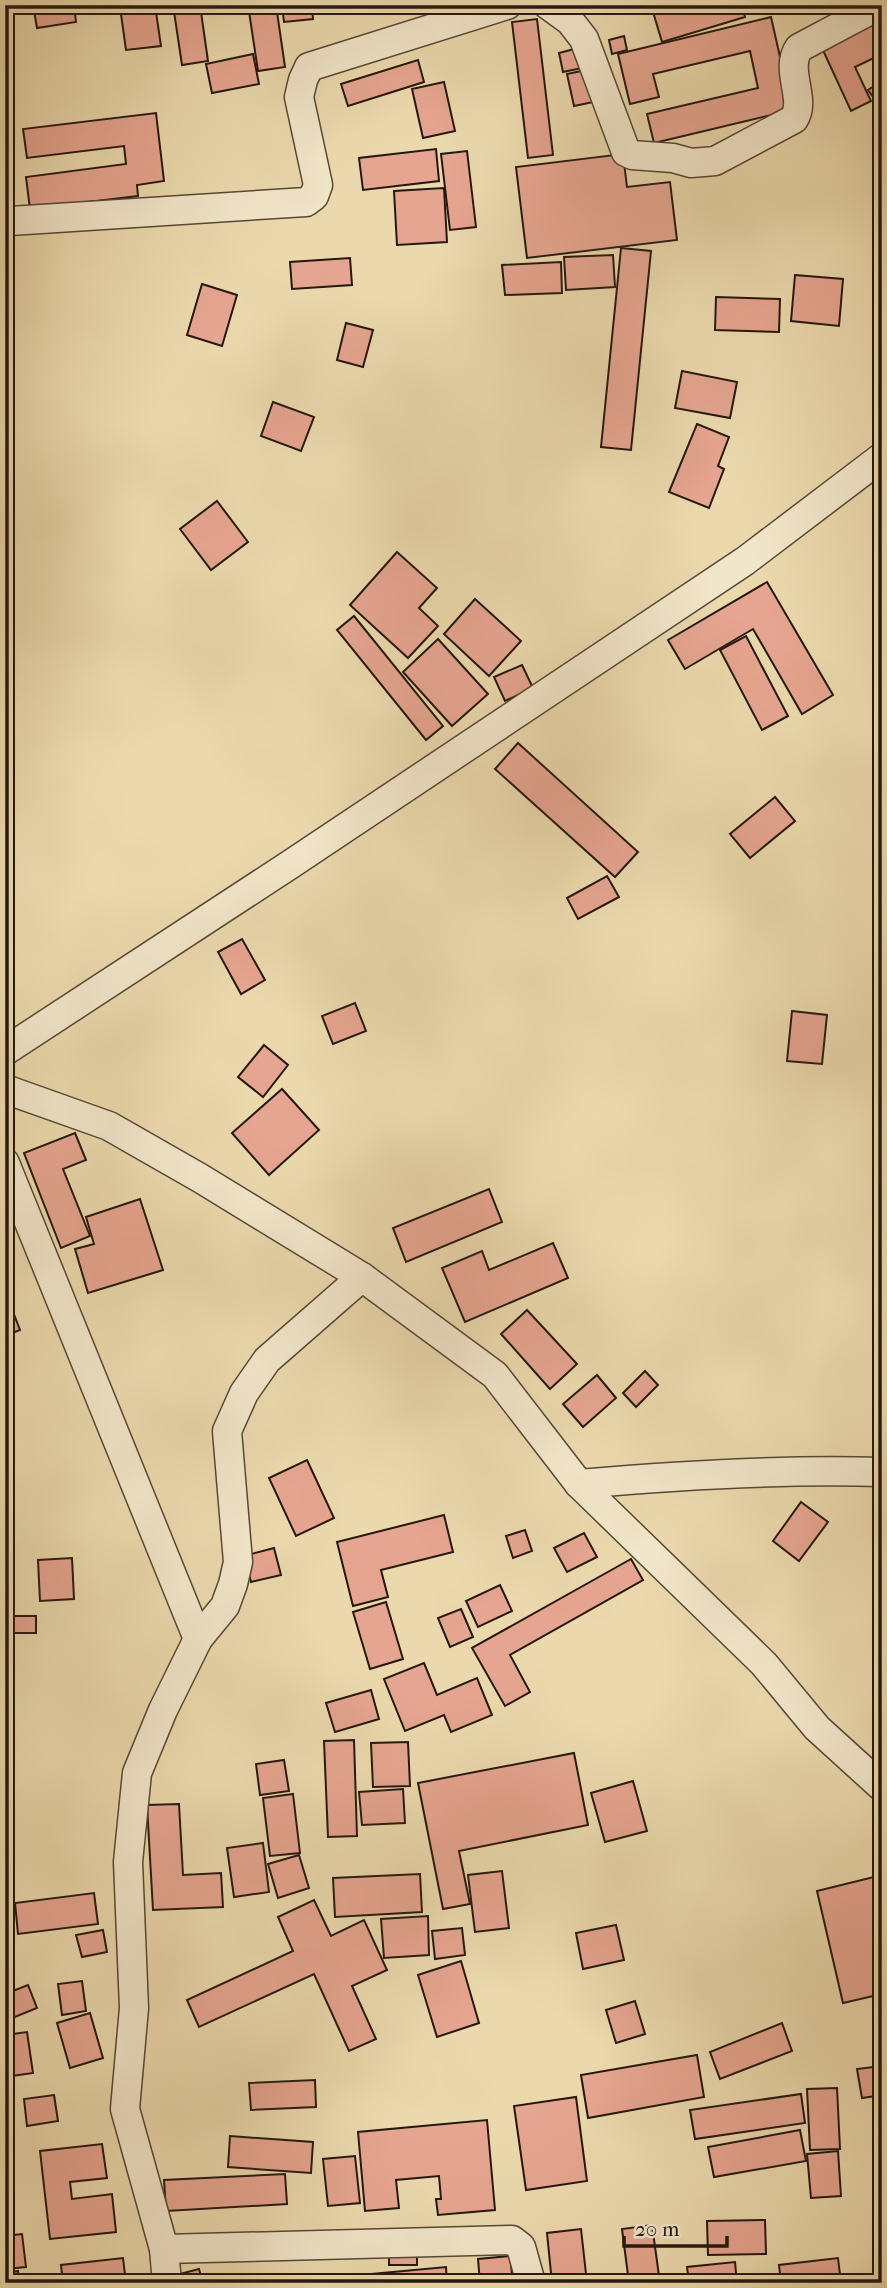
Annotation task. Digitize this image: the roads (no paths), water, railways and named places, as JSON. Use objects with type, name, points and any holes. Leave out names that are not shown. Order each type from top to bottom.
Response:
[{"type":"street","points":[[5,219],[10,221],[306,202],[314,196],[318,185],[299,97],[310,67],[507,5]]},
{"type":"street","points":[[548,5],[570,21],[584,39],[626,152],[691,163],[715,161],[794,119],[799,111],[793,64],[799,48],[880,5]]},
{"type":"street","points":[[5,1051],[303,857],[746,561],[882,457]]},
{"type":"street","points":[[6,1091],[109,1126],[275,1222],[362,1277],[495,1375],[579,1484],[764,1664],[817,1728],[882,1787]]},
{"type":"street","points":[[5,1163],[198,1639]]},
{"type":"street","points":[[167,2283],[164,2249],[125,2109],[134,2008],[128,1862],[137,1773],[163,1710],[198,1639],[225,1606],[238,1562],[227,1432],[244,1393],[267,1360],[362,1277]]},
{"type":"street","points":[[579,1484],[708,1473],[805,1470],[882,1472]]},
{"type":"street","points":[[164,2249],[512,2239],[521,2247],[531,2283]]}]
